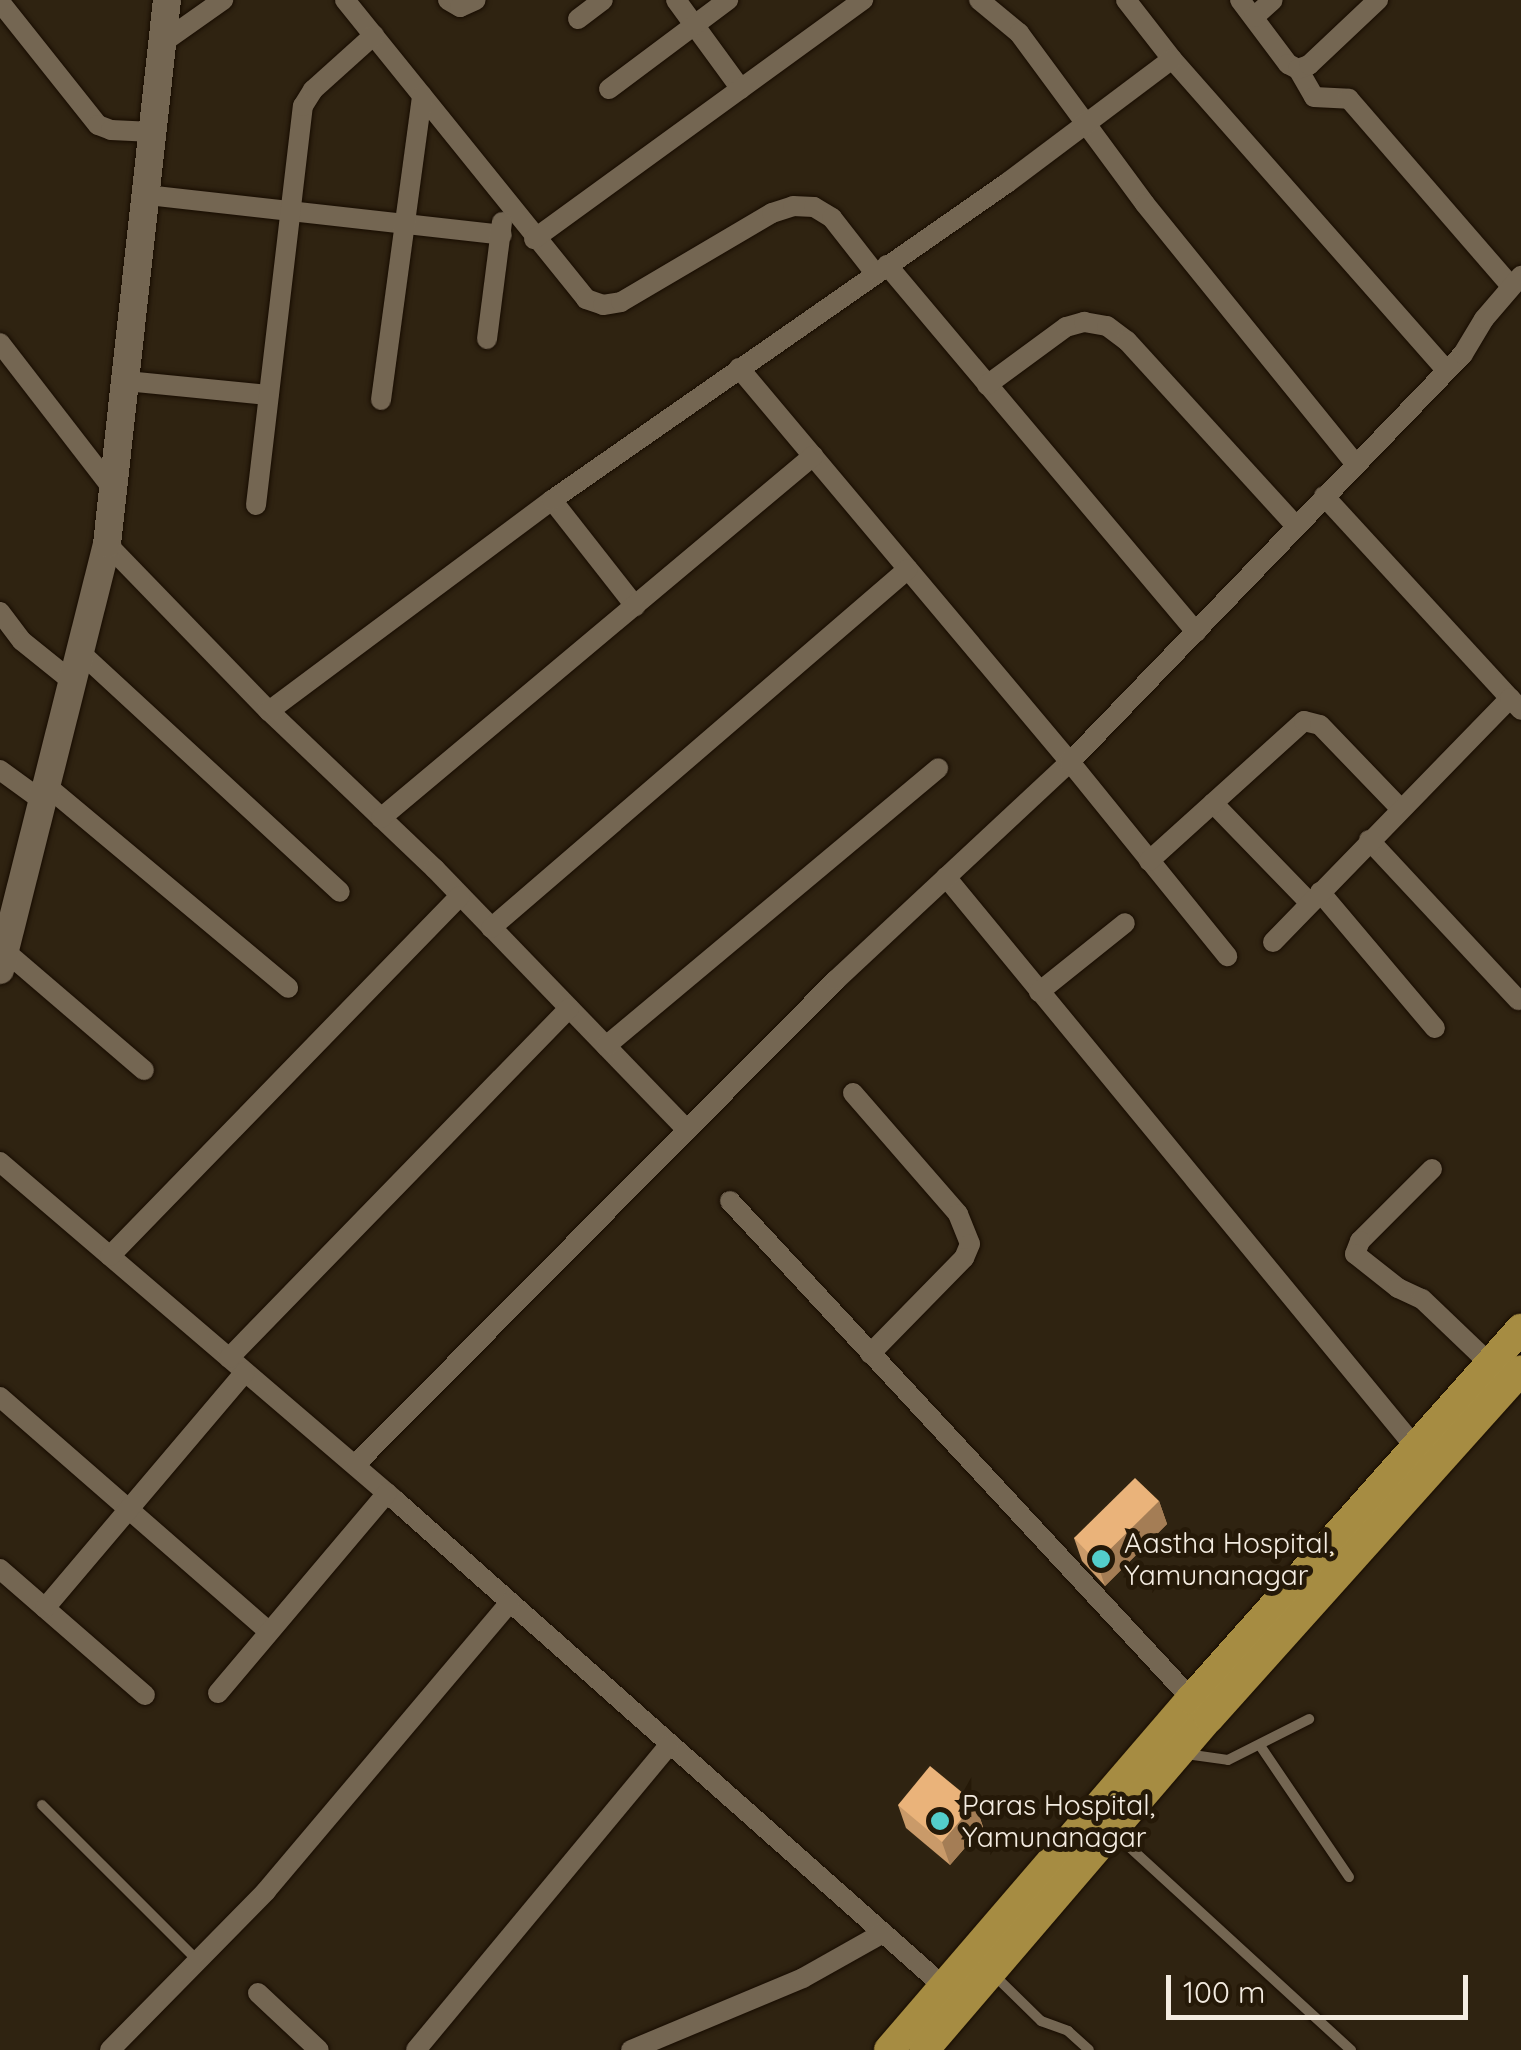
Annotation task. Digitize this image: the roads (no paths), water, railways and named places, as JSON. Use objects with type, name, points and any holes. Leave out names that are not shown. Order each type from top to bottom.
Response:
[{"type":"main road","points":[[890,2050],[954,1995],[1200,1708],[1415,1447],[1519,1336]]},
{"type":"main road","points":[[924,2050],[954,1995],[991,1972],[1180,1752],[1200,1708],[1521,1370]]},
{"type":"street","points":[[144,1070],[4,942],[46,795],[107,544],[167,0]]},
{"type":"street","points":[[162,43],[223,0]]},
{"type":"street","points":[[345,0],[586,299],[603,305],[621,302],[772,213],[793,206],[814,207],[832,218],[988,385],[1196,632]]},
{"type":"street","points":[[448,0],[460,7],[476,0]]},
{"type":"street","points":[[578,19],[603,0]]},
{"type":"street","points":[[676,0],[741,89]]},
{"type":"street","points":[[609,89],[728,0]]},
{"type":"street","points":[[534,238],[863,0]]},
{"type":"street","points":[[979,0],[1019,33],[1088,120],[1146,204],[1354,463]]},
{"type":"street","points":[[1126,0],[1172,59],[1446,370]]},
{"type":"street","points":[[355,1466],[836,980],[1070,762],[1446,370],[1516,281],[1349,99],[1320,100],[1240,0]]},
{"type":"street","points":[[1254,17],[1273,0]]},
{"type":"street","points":[[1298,69],[1309,66],[1378,0]]},
{"type":"street","points":[[0,2],[98,125],[111,130],[154,132]]},
{"type":"street","points":[[256,505],[303,106],[313,90],[374,35]]},
{"type":"street","points":[[269,711],[552,500],[1007,183],[1172,59]]},
{"type":"street","points":[[382,400],[422,96]]},
{"type":"street","points":[[147,195],[502,235]]},
{"type":"street","points":[[487,340],[504,200]]},
{"type":"street","points":[[988,385],[1066,327],[1084,322],[1107,326],[1127,341],[1295,525]]},
{"type":"street","points":[[0,344],[113,489]]},
{"type":"street","points":[[739,368],[1070,762],[1227,956]]},
{"type":"street","points":[[126,381],[268,395]]},
{"type":"street","points":[[380,818],[813,456]]},
{"type":"street","points":[[1274,942],[1400,807],[1515,704],[1324,496]]},
{"type":"street","points":[[552,500],[635,606]]},
{"type":"street","points":[[107,544],[269,711],[460,896],[687,1130]]},
{"type":"street","points":[[491,928],[908,569]]},
{"type":"street","points":[[0,612],[22,641],[74,683]]},
{"type":"street","points":[[80,653],[340,892]]},
{"type":"street","points":[[1149,861],[1304,721],[1311,720],[1400,807]]},
{"type":"street","points":[[606,1046],[938,768]]},
{"type":"street","points":[[0,770],[46,795],[288,988]]},
{"type":"street","points":[[1213,804],[1315,898],[1434,1028]]},
{"type":"street","points":[[1369,840],[1518,1000]]},
{"type":"street","points":[[946,878],[1415,1447]]},
{"type":"street","points":[[110,1256],[460,896]]},
{"type":"street","points":[[1039,992],[1125,923]]},
{"type":"street","points":[[45,1608],[129,1509],[237,1365],[569,1008]]},
{"type":"street","points":[[853,1093],[958,1214],[970,1244],[964,1258],[870,1354]]},
{"type":"street","points":[[0,1162],[387,1493],[954,1995]]},
{"type":"street","points":[[1432,1170],[1360,1240],[1355,1254],[1398,1288],[1422,1300],[1490,1364]]},
{"type":"street","points":[[730,1201],[1200,1708]]},
{"type":"street","points":[[0,1397],[269,1632]]},
{"type":"street","points":[[218,1693],[387,1493]]},
{"type":"street","points":[[0,1569],[145,1695]]},
{"type":"street","points":[[110,2050],[266,1891],[510,1602]]},
{"type":"street","points":[[416,2050],[669,1745]]},
{"type":"street","points":[[631,2050],[803,1978],[883,1933]]},
{"type":"street","points":[[258,1993],[319,2050]]},
{"type":"lane","points":[[1180,1752],[1228,1760],[1309,1720]]},
{"type":"lane","points":[[1261,1747],[1350,1877]]},
{"type":"lane","points":[[42,1805],[198,1962]]},
{"type":"lane","points":[[1112,1831],[1351,2050]]},
{"type":"lane","points":[[991,1972],[1041,2022],[1068,2031],[1088,2050]]},
{"type":"place","name":"Aastha Hospital, Yamunanagar","points":[[1101,1559]]},
{"type":"place","name":"Paras Hospital, Yamunanagar","points":[[940,1821]]}]
